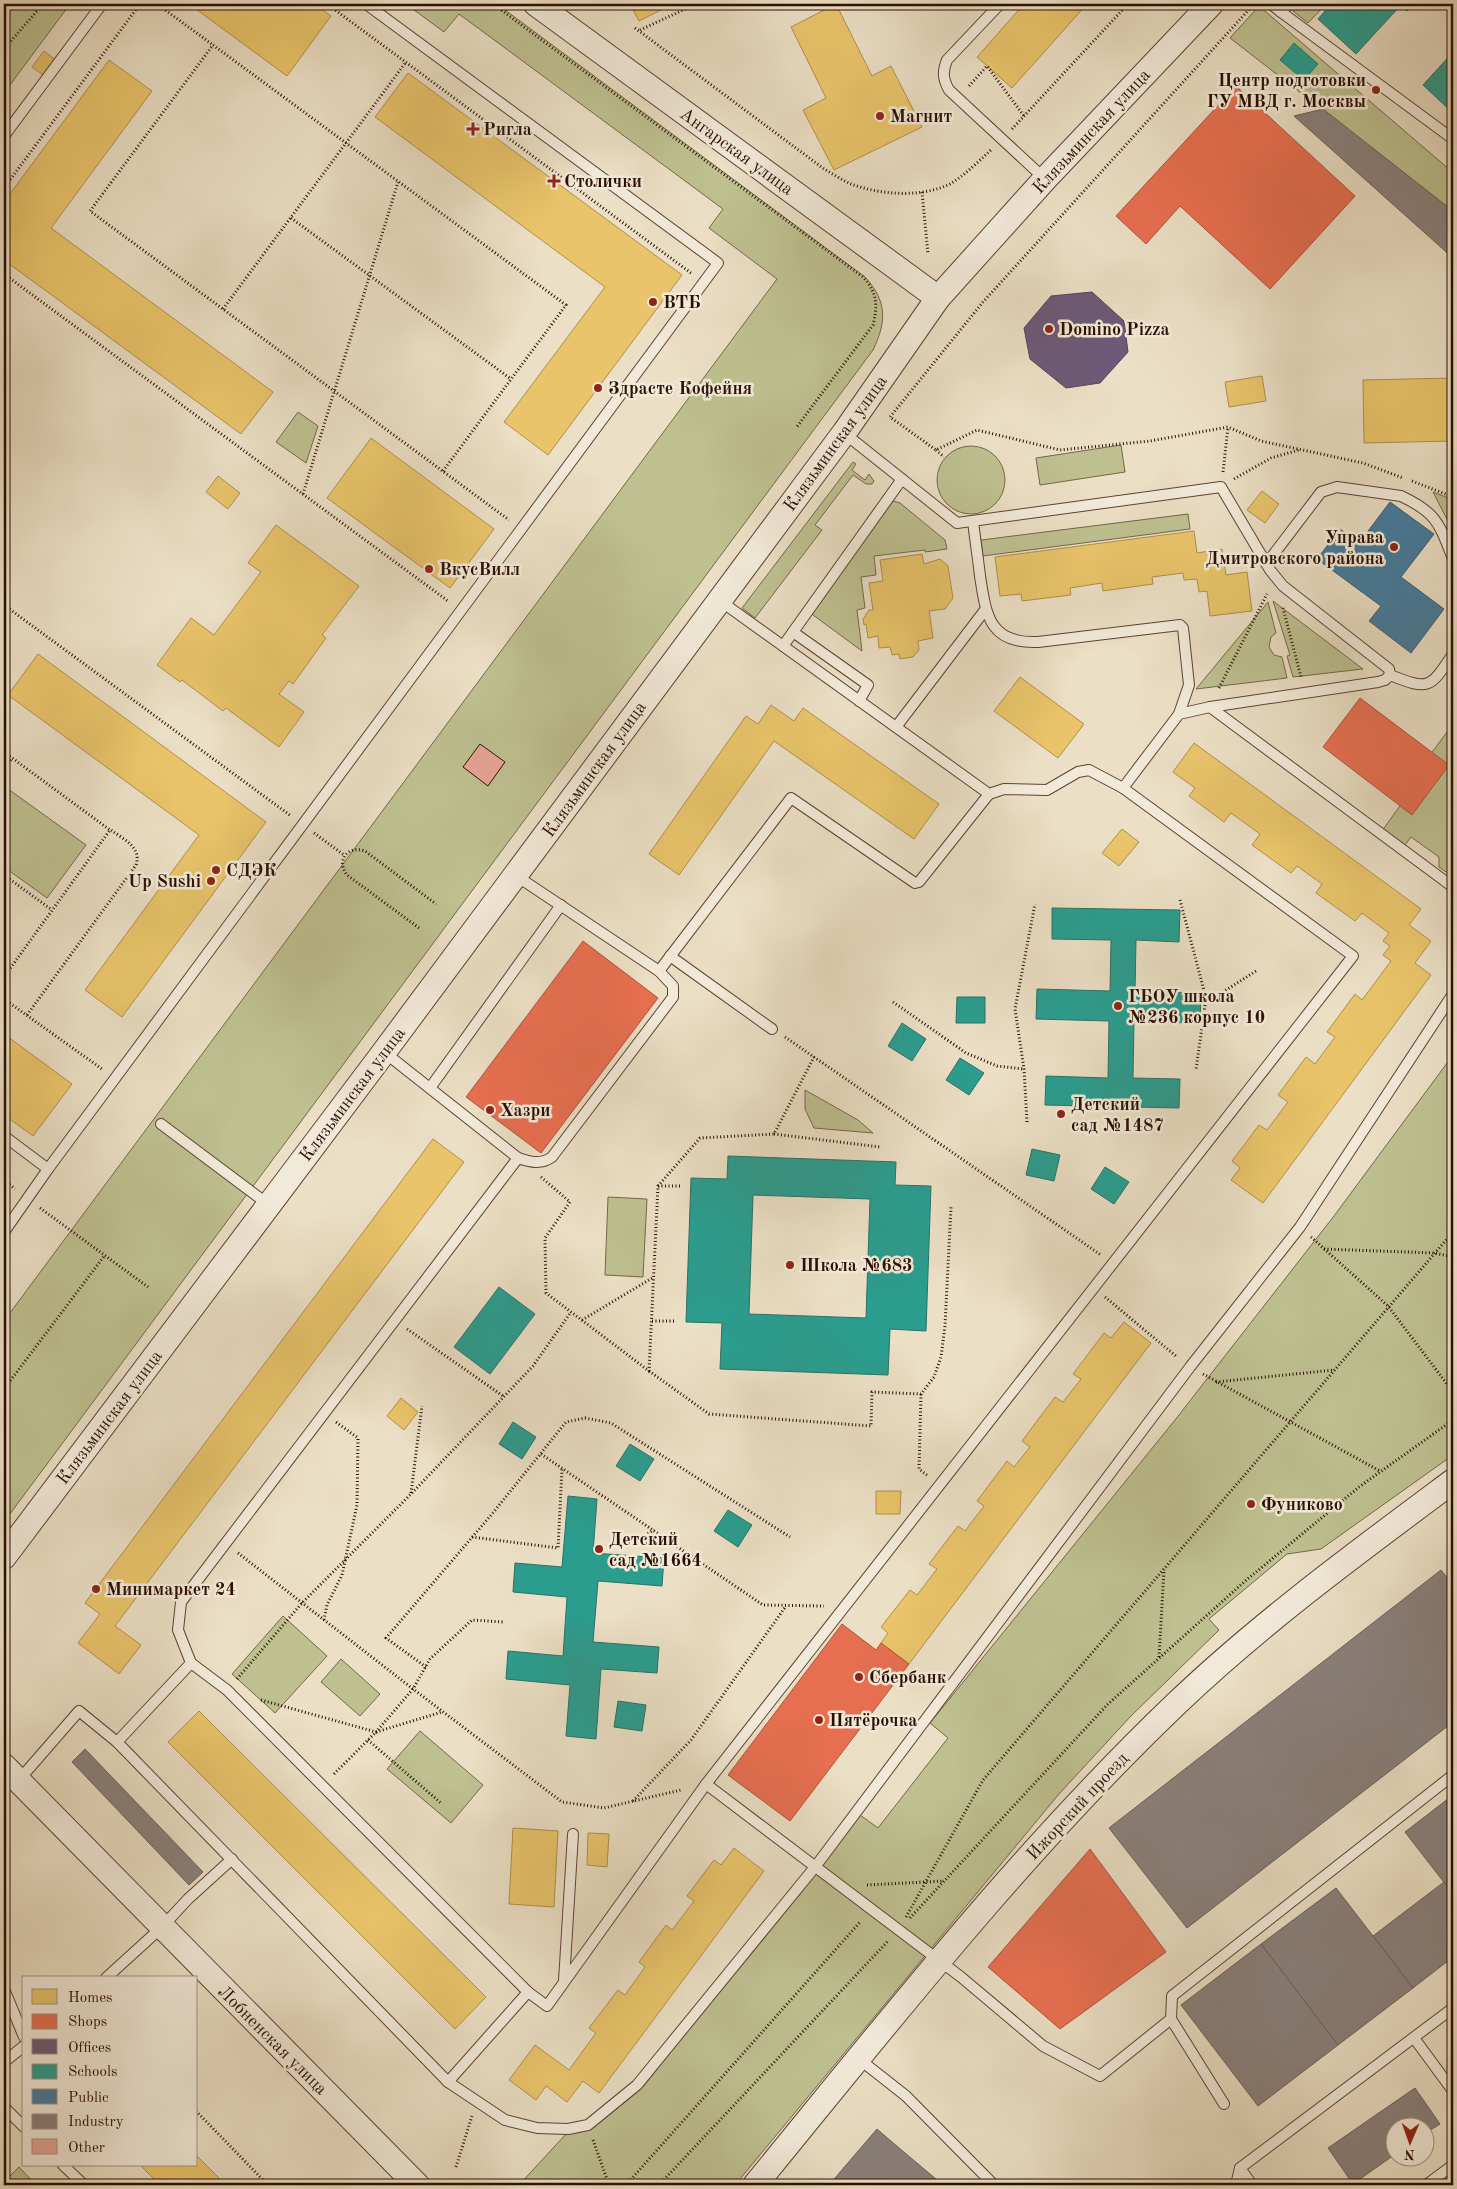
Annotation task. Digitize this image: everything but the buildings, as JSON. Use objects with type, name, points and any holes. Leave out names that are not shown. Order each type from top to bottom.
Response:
[{"type":"street","name":"Ангарская улица","points":[[536,4],[938,298]]},
{"type":"street","name":"Клязьминская улица","points":[[4,1557],[384,1052],[844,433],[938,298],[1045,178],[1211,4]]},
{"type":"street","name":"Ижорский проезд","points":[[755,2185],[939,1961],[1109,1770],[1179,1701],[1254,1636],[1351,1557],[1452,1484]]},
{"type":"street","name":"Лобненская улица","points":[[11,1773],[417,2185]]},
{"type":"lane","points":[[4,136],[102,4]]},
{"type":"lane","points":[[4,1232],[48,1168],[718,263],[366,4]]},
{"type":"lane","points":[[1000,4],[947,60],[942,70],[944,81],[949,90],[1045,178]]},
{"type":"lane","points":[[1271,4],[1453,140]]},
{"type":"lane","points":[[1281,12],[1289,4]]},
{"type":"lane","points":[[844,433],[957,523],[1221,487],[1275,578],[1282,586],[1389,669],[1390,675]]},
{"type":"lane","points":[[783,646],[902,480]]},
{"type":"lane","points":[[1266,563],[1321,492],[1329,488],[1401,496],[1409,500],[1432,515],[1438,522],[1453,559]]},
{"type":"lane","points":[[973,521],[985,610],[988,618],[1000,632],[1016,642],[1026,643],[1180,626],[1183,628],[1189,685],[1179,714],[1123,788]]},
{"type":"lane","points":[[719,600],[989,794]]},
{"type":"lane","points":[[896,727],[985,610]]},
{"type":"lane","points":[[793,632],[868,685],[859,701]]},
{"type":"lane","points":[[1390,675],[1413,684],[1429,684],[1434,681],[1453,654]]},
{"type":"lane","points":[[1179,714],[1210,707],[1378,682],[1385,680],[1390,675]]},
{"type":"lane","points":[[1210,707],[1453,887]]},
{"type":"lane","points":[[518,1158],[181,1602],[178,1630],[191,1663],[227,1690],[528,1992],[547,2006],[706,1784],[1354,956],[1123,788],[1089,770],[1078,772],[1047,790],[1004,789],[989,794],[919,882],[915,883],[791,798],[659,971]]},
{"type":"lane","points":[[384,1052],[518,1158],[537,1162],[546,1161],[552,1157],[644,1035],[674,994],[674,986],[659,971],[515,875]]},
{"type":"lane","points":[[430,1088],[560,905]]},
{"type":"lane","points":[[670,956],[772,1029]]},
{"type":"lane","points":[[11,1773],[79,1711],[117,1742],[448,2082],[505,2120],[537,2128],[568,2129],[588,2125],[637,2085],[816,1867],[1190,1367],[1300,1227],[1453,994]]},
{"type":"lane","points":[[161,1124],[269,1205]]},
{"type":"lane","points":[[4,1136],[48,1168]]},
{"type":"lane","points":[[117,1742],[191,1663]]},
{"type":"lane","points":[[1224,2104],[1171,2020],[1172,1996],[1453,1775]]},
{"type":"lane","points":[[706,1784],[961,1977],[1043,2046],[1100,2076],[1171,2020]]},
{"type":"lane","points":[[564,1982],[573,1834]]},
{"type":"lane","points":[[108,1976],[162,1927],[188,1899],[232,1860]]},
{"type":"lane","points":[[4,1989],[22,2032]]},
{"type":"lane","points":[[448,2082],[528,1992]]},
{"type":"lane","points":[[1236,2185],[1240,2168],[1453,2008]]},
{"type":"lane","points":[[1414,2038],[1453,2092]]},
{"type":"lane","points":[[4,2062],[22,2048]]},
{"type":"lane","points":[[858,2059],[906,2096],[994,2185]]},
{"type":"lane","points":[[4,2107],[22,2125]]},
{"type":"lane","points":[[1426,2185],[1453,2165]]},
{"type":"lane","points":[[64,2166],[84,2185]]},
{"type":"lane","points":[[1240,2168],[1252,2185]]},
{"type":"path","points":[[4,49],[44,4]]},
{"type":"path","points":[[4,188],[140,4]]},
{"type":"path","points":[[157,4],[566,305],[443,471]]},
{"type":"path","points":[[326,4],[691,273]]},
{"type":"path","points":[[493,4],[870,284],[877,300],[877,311],[873,325],[796,428]]},
{"type":"path","points":[[640,31],[696,4]]},
{"type":"path","points":[[635,28],[824,169],[851,184],[902,194],[922,192],[950,184],[971,168],[1002,140],[1128,4]]},
{"type":"path","points":[[944,458],[936,450],[890,417],[983,302],[1254,4]]},
{"type":"path","points":[[213,45],[90,212],[521,529]]},
{"type":"path","points":[[223,309],[406,62]]},
{"type":"path","points":[[959,99],[987,66],[1024,116]]},
{"type":"path","points":[[303,494],[398,182]]},
{"type":"path","points":[[922,192],[928,254]]},
{"type":"path","points":[[291,218],[511,380]]},
{"type":"path","points":[[4,274],[461,611]]},
{"type":"path","points":[[936,450],[977,430],[1060,450],[1150,441],[1228,427],[1261,441],[1363,463],[1453,496]]},
{"type":"path","points":[[1221,487],[1228,427]]},
{"type":"path","points":[[1221,487],[1271,458],[1300,449]]},
{"type":"path","points":[[1275,578],[1305,693]]},
{"type":"path","points":[[1210,707],[1275,578]]},
{"type":"path","points":[[4,605],[344,855]]},
{"type":"path","points":[[4,752],[133,846],[138,858],[136,865],[26,1015]]},
{"type":"path","points":[[4,769],[12,758]]},
{"type":"path","points":[[4,977],[110,830]]},
{"type":"path","points":[[419,928],[347,875],[343,869],[344,855],[351,850],[365,851],[436,904]]},
{"type":"path","points":[[4,875],[52,910]]},
{"type":"path","points":[[1180,900],[1206,998],[1196,1070]]},
{"type":"path","points":[[1028,1122],[1024,1069],[1016,1009],[1035,904]]},
{"type":"path","points":[[4,967],[8,970]]},
{"type":"path","points":[[1206,998],[1223,992],[1256,971]]},
{"type":"path","points":[[4,999],[89,1061]]},
{"type":"path","points":[[893,1002],[966,1053],[998,1066],[1024,1069]]},
{"type":"path","points":[[772,1029],[1114,1264]]},
{"type":"path","points":[[774,1134],[814,1058]]},
{"type":"path","points":[[649,1371],[658,1186],[700,1138],[774,1134],[880,1147]]},
{"type":"path","points":[[518,1158],[570,1202],[545,1238],[546,1293],[709,1414],[871,1426],[872,1392],[920,1394]]},
{"type":"path","points":[[658,1186],[682,1186]]},
{"type":"path","points":[[941,1484],[919,1469],[920,1394],[934,1377],[940,1357],[945,1326],[951,1206]]},
{"type":"path","points":[[50,1214],[148,1287]]},
{"type":"path","points":[[1300,1227],[1388,1306],[1453,1392]]},
{"type":"path","points":[[898,1931],[983,1780],[1453,1232]]},
{"type":"path","points":[[1324,1249],[1435,1253],[1453,1257]]},
{"type":"path","points":[[4,1389],[105,1255]]},
{"type":"path","points":[[582,1320],[654,1277]]},
{"type":"path","points":[[1095,1289],[1190,1367],[1380,1471]]},
{"type":"path","points":[[443,1712],[376,1732],[227,1690],[302,1603],[411,1494],[533,1366],[572,1312]]},
{"type":"path","points":[[394,1321],[503,1396]]},
{"type":"path","points":[[652,1321],[674,1321]]},
{"type":"path","points":[[1216,1382],[1334,1370]]},
{"type":"path","points":[[411,1494],[422,1406]]},
{"type":"path","points":[[324,1413],[358,1438],[357,1505],[342,1575],[327,1605],[324,1620]]},
{"type":"path","points":[[426,1667],[386,1638],[566,1422],[585,1418],[610,1423],[790,1537]]},
{"type":"path","points":[[659,2185],[898,1931],[1107,1704],[1244,1582],[1359,1486],[1453,1420]]},
{"type":"path","points":[[541,1454],[763,1605],[845,1607]]},
{"type":"path","points":[[472,1537],[558,1548],[562,1468]]},
{"type":"path","points":[[630,1545],[654,1530]]},
{"type":"path","points":[[226,1543],[562,1802],[604,1808],[706,1784]]},
{"type":"path","points":[[1159,1657],[1164,1569]]},
{"type":"path","points":[[633,1801],[691,1740],[786,1605]]},
{"type":"path","points":[[322,1786],[376,1732],[413,1689],[430,1659],[472,1620],[504,1622]]},
{"type":"path","points":[[368,1740],[442,1804]]},
{"type":"path","points":[[864,1885],[925,1883],[944,1880]]},
{"type":"path","points":[[626,2185],[871,1910]]},
{"type":"path","points":[[456,2167],[476,2102]]},
{"type":"path","points":[[198,2113],[268,2185]]},
{"type":"path","points":[[588,2125],[609,2185]]},
{"type":"green space","points":[[4,4],[70,4],[4,93]]},
{"type":"green space","points":[[406,4],[497,4],[865,277],[878,294],[881,303],[881,330],[873,350],[4,1522],[4,1321],[777,279],[709,228],[723,209],[459,14],[444,32]]},
{"type":"green space","points":[[1300,4],[1326,4],[1308,23],[1293,11]]},
{"type":"green space","points":[[1259,6],[1450,170],[1453,168],[1453,211],[1230,38]]},
{"type":"green space","points":[[298,412],[318,426],[306,463],[276,442]]},
{"type":"green space","points":[[1121,445],[1125,472],[1040,485],[1036,458]]},
{"type":"green space","points":[[971,446],[984,448],[995,456],[1003,467],[1005,480],[1003,493],[995,504],[984,512],[971,514],[958,512],[947,504],[939,493],[937,480],[939,467],[947,456],[958,448]]},
{"type":"green space","points":[[853,462],[856,464],[852,470],[865,480],[869,474],[874,481],[872,484],[866,484],[853,475],[815,525],[822,530],[755,618],[742,608]]},
{"type":"green space","points":[[1433,492],[1453,500],[1453,531]]},
{"type":"green space","points":[[893,501],[900,503],[945,540],[947,549],[874,556],[876,575],[861,577],[865,608],[857,610],[862,651],[809,612]]},
{"type":"green space","points":[[1188,514],[1190,529],[983,556],[981,540]]},
{"type":"green space","points":[[1273,601],[1363,669],[1293,677],[1287,656],[1290,655]]},
{"type":"green space","points":[[1268,602],[1276,633],[1271,637],[1269,647],[1274,655],[1282,657],[1287,678],[1196,689]]},
{"type":"green space","points":[[1453,724],[1453,853],[1450,858],[1453,861],[1452,876],[1439,867],[1439,857],[1411,837],[1401,850],[1379,835],[1428,767],[1427,759]]},
{"type":"green space","points":[[4,786],[86,845],[47,898],[4,867]]},
{"type":"green space","points":[[1453,1055],[1453,1455],[1321,1549],[1287,1554],[1209,1619],[1219,1630],[1130,1717],[1059,1794],[735,2185],[519,2185],[567,2133],[604,2119],[643,2087],[860,1815],[878,1828],[948,1738],[930,1723],[1175,1420],[1334,1216]]},
{"type":"green space","points":[[805,1090],[858,1120],[873,1133],[814,1128],[805,1109]]},
{"type":"green space","points":[[608,1197],[647,1199],[643,1277],[605,1275]]},
{"type":"green space","points":[[283,1616],[327,1656],[275,1713],[232,1674]]},
{"type":"green space","points":[[341,1659],[380,1694],[360,1716],[321,1682]]},
{"type":"green space","points":[[420,1731],[483,1785],[451,1823],[387,1769]]},
{"type":"green space","points":[[19,2167],[36,2185],[4,2185],[4,2182]]},
{"type":"place","name":"Центр подготовки ГУ МВД г. Москвы","points":[[1376,90]]},
{"type":"place","name":"Магнит","points":[[880,116]]},
{"type":"place","name":"Ригла","points":[[473,129]]},
{"type":"place","name":"Столички","points":[[554,181]]},
{"type":"place","name":"ВТБ","points":[[653,302]]},
{"type":"place","name":"Domino Pizza","points":[[1049,329]]},
{"type":"place","name":"Здрасте Кофейня","points":[[598,388]]},
{"type":"place","name":"Управа Дмитровского района","points":[[1394,547]]},
{"type":"place","name":"ВкусВилл","points":[[429,569]]},
{"type":"place","name":"СДЭК","points":[[216,870]]},
{"type":"place","name":"Up Sushi","points":[[211,881]]},
{"type":"place","name":"ГБОУ школа №236 корпус 10","points":[[1118,1006]]},
{"type":"place","name":"Хазри","points":[[490,1110]]},
{"type":"place","name":"Детский сад №1487","points":[[1061,1114]]},
{"type":"place","name":"Школа №683","points":[[790,1265]]},
{"type":"place","name":"Фуниково","points":[[1251,1504]]},
{"type":"place","name":"Детский сад №1664","points":[[599,1549]]},
{"type":"place","name":"Минимаркет 24","points":[[96,1589]]},
{"type":"place","name":"Сбербанк","points":[[859,1677]]},
{"type":"place","name":"Пятёрочка","points":[[819,1720]]}]
